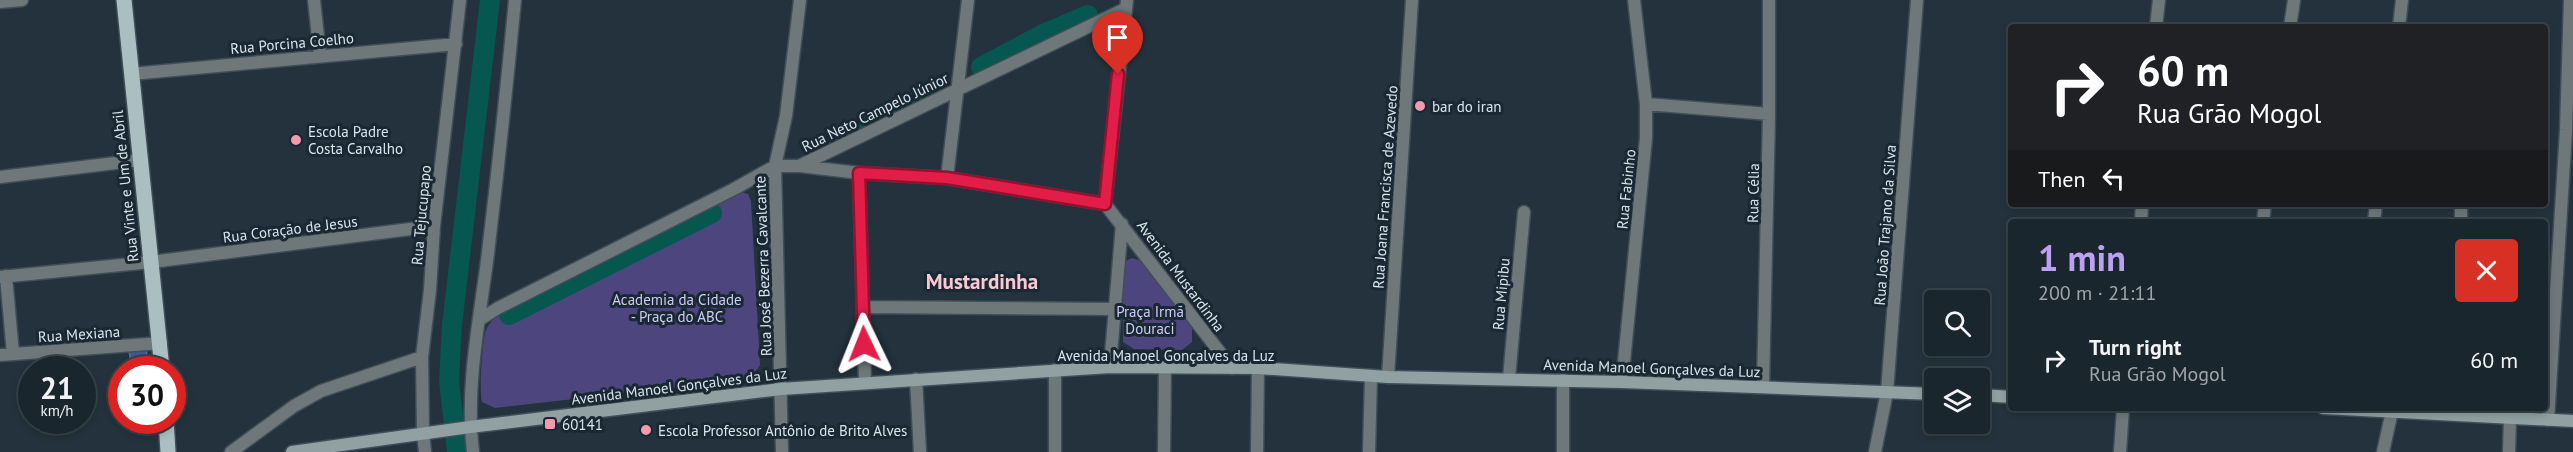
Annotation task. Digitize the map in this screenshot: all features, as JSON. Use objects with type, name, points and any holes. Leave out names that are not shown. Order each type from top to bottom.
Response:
[{"type":"main road","name":"Rua Vinte e Um de Abril","points":[[124,0],[161,356]]},
{"type":"main road","name":"Avenida Manoel Gonçalves da Luz","points":[[292,452],[467,427],[781,389],[1110,367],[1258,368],[1371,376],[1509,378],[1924,393]]},
{"type":"main road","points":[[1990,396],[2008,397]]},
{"type":"main road","points":[[2392,411],[2442,411],[2510,418],[2573,421]]},
{"type":"main road","points":[[167,434],[168,452]]},
{"type":"street","points":[[0,3],[22,0]]},
{"type":"street","points":[[314,0],[320,55]]},
{"type":"street","name":"Rua Tejucupapo","points":[[425,452],[427,433],[422,357],[430,291],[434,226],[460,0]]},
{"type":"street","points":[[473,452],[467,427],[500,160],[515,0]]},
{"type":"street","name":"Rua José Bezerra Cavalcante","points":[[782,452],[775,166],[786,116],[800,0]]},
{"type":"street","points":[[947,178],[969,0]]},
{"type":"street","name":"Rua Joana Francisca de Azevedo","points":[[1388,376],[1412,0]]},
{"type":"street","name":"Rua Fabinho","points":[[1622,382],[1646,138],[1646,104],[1634,0]]},
{"type":"street","name":"Rua Célia","points":[[1763,387],[1769,0]]},
{"type":"street","name":"Rua João Trajano da Silva","points":[[1875,452],[1887,392],[1917,0]]},
{"type":"street","points":[[2156,24],[2158,0]]},
{"type":"street","points":[[2291,24],[2295,0]]},
{"type":"street","points":[[2399,24],[2402,0]]},
{"type":"street","points":[[2548,420],[2566,130],[2570,0]]},
{"type":"street","points":[[799,166],[859,173],[947,178],[1105,204],[1126,4]]},
{"type":"street","name":"Rua Neto Campelo Júnior","points":[[480,320],[498,308],[775,166],[799,166],[1126,4]]},
{"type":"street","name":"Rua Porcina Coelho","points":[[131,74],[456,44]]},
{"type":"street","points":[[1646,104],[1769,114]]},
{"type":"street","points":[[0,177],[140,160]]},
{"type":"street","points":[[859,173],[865,382]]},
{"type":"street","name":"Avenida Mustardinha","points":[[1105,204],[1232,368]]},
{"type":"street","name":"Rua Mipibu","points":[[1509,378],[1524,212]]},
{"type":"street","points":[[1110,367],[1122,224]]},
{"type":"street","name":"Rua Coração de Jesus","points":[[3,276],[151,262],[434,226]]},
{"type":"street","points":[[3,276],[6,354]]},
{"type":"street","points":[[863,307],[1115,309]]},
{"type":"street","name":"Rua Mexiana","points":[[6,354],[160,344]]},
{"type":"street","points":[[231,452],[294,406],[321,391],[422,357]]},
{"type":"street","points":[[1164,452],[1165,367]]},
{"type":"street","points":[[1257,452],[1258,368]]},
{"type":"street","points":[[1054,452],[1055,370]]},
{"type":"street","points":[[1369,452],[1371,376]]},
{"type":"street","points":[[916,379],[920,452]]},
{"type":"street","points":[[1563,380],[1563,452]]},
{"type":"street","points":[[2120,452],[2122,411]]},
{"type":"street","points":[[2383,452],[2392,411]]},
{"type":"street","points":[[2509,452],[2510,418]]},
{"type":"green space","name":"Academia da Cidade - Praça do ABC","points":[[737,191],[748,194],[751,201],[760,365],[753,374],[735,381],[495,408],[482,402],[482,355],[486,330],[500,314],[517,301]]},
{"type":"green space","name":"Praça Irmã Douraci","points":[[1132,258],[1142,261],[1192,327],[1192,342],[1182,350],[1134,349],[1123,342],[1122,266],[1123,262]]},
{"type":"building","points":[[146,349],[147,356],[130,356],[129,351]]},
{"type":"waterway","points":[[457,452],[449,381],[452,325],[490,0]]},
{"type":"waterway","points":[[981,67],[1043,34],[1088,15]]},
{"type":"waterway","points":[[843,139],[935,92]]},
{"type":"waterway","points":[[509,315],[712,213]]},
{"type":"place","name":"bar do iran","points":[[1420,106]]},
{"type":"place","name":"Escola Padre Costa Carvalho","points":[[296,140]]},
{"type":"place","name":"60141","points":[[550,424]]},
{"type":"place","name":"Escola Professor Antônio de Brito Alves","points":[[646,430]]},
{"type":"district","name":"Mustardinha","points":[[982,281]]},
{"type":"route","points":[[864,344],[859,173],[947,178],[1105,204],[1118,74]]}]
